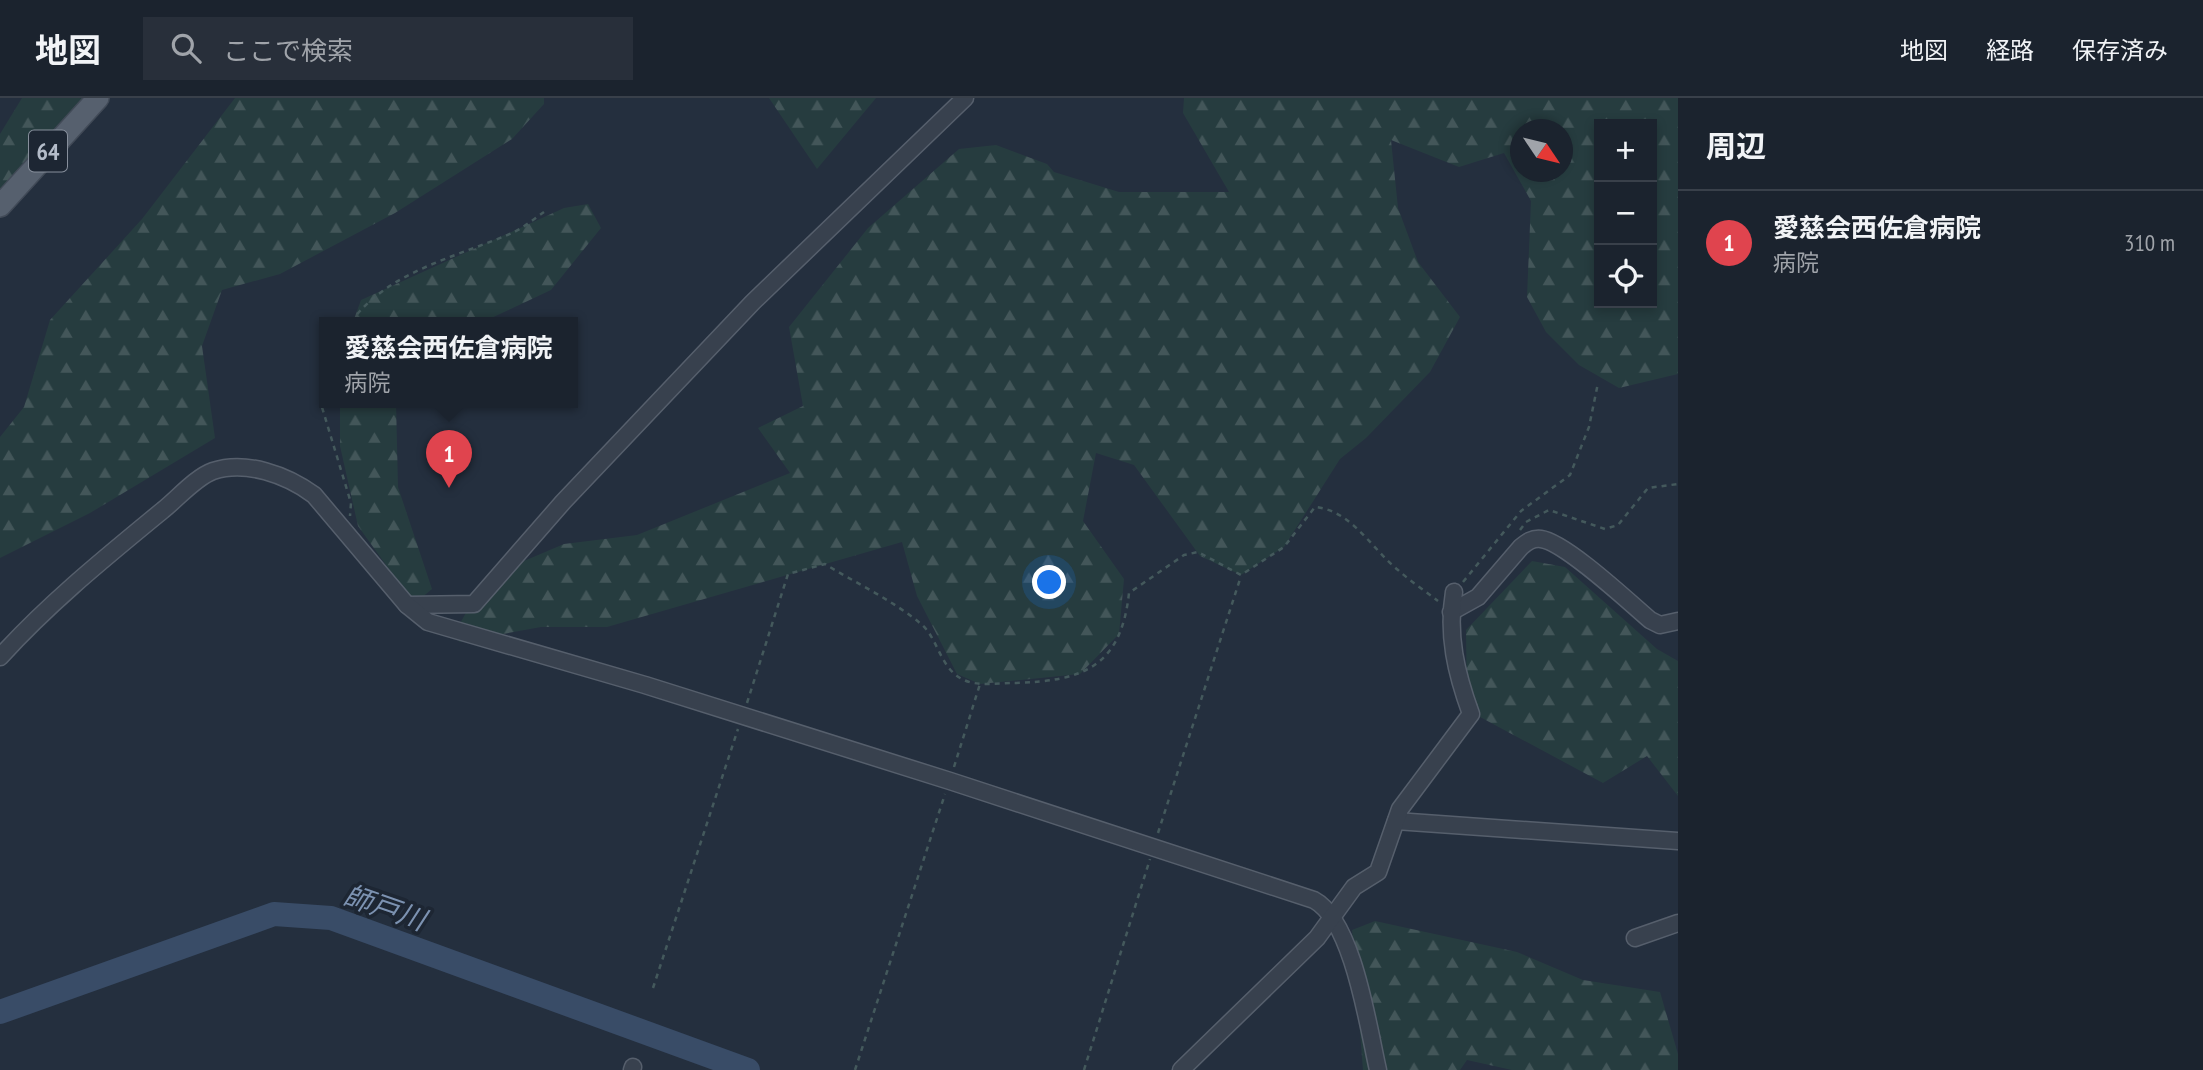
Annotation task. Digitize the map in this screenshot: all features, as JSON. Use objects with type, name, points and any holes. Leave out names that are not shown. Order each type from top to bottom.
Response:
[{"type":"main road","name":"64","points":[[0,206],[97,98]]},
{"type":"street","points":[[407,605],[474,604],[563,502],[752,302],[965,98]]},
{"type":"street","points":[[0,657],[44,609],[88,570],[211,472],[250,468],[301,485],[346,530],[407,605],[429,622],[950,780],[1314,900],[1327,907],[1342,930],[1378,1070]]},
{"type":"street","points":[[1451,612],[1479,597],[1515,553],[1530,540],[1551,543],[1585,566],[1650,620],[1660,625],[1678,621]]},
{"type":"street","points":[[1181,1070],[1334,918],[1354,887],[1378,872],[1400,809],[1471,714],[1454,668],[1451,612],[1454,592]]},
{"type":"street","points":[[1396,821],[1678,841]]},
{"type":"street","points":[[1635,938],[1678,923]]},
{"type":"path","points":[[356,317],[389,285],[450,257],[515,232],[544,212]]},
{"type":"path","points":[[1454,592],[1500,540],[1521,511],[1570,475],[1589,427],[1598,383]]},
{"type":"path","points":[[322,408],[351,503],[346,530]]},
{"type":"path","points":[[1515,553],[1516,535],[1526,522],[1538,514],[1549,510],[1605,529],[1618,525],[1648,488],[1678,484]]},
{"type":"path","points":[[1084,1070],[1241,575],[1284,547],[1315,507],[1325,508],[1349,522],[1396,570],[1451,612]]},
{"type":"path","points":[[653,988],[788,574],[825,564],[922,625],[945,664],[962,679],[980,684],[1039,682],[1080,674],[1102,663],[1116,645],[1127,613],[1129,593],[1184,555],[1198,552],[1241,575]]},
{"type":"path","points":[[855,1070],[980,684]]},
{"type":"green space","points":[[22,98],[86,98],[0,191],[0,134]]},
{"type":"green space","points":[[235,98],[544,98],[544,104],[512,139],[395,213],[280,274],[222,290],[202,346],[215,438],[90,513],[0,558],[0,437],[24,407],[50,320],[142,219]]},
{"type":"green space","points":[[769,98],[876,98],[817,169]]},
{"type":"green space","points":[[1184,98],[1678,98],[1678,374],[1619,388],[1579,365],[1546,332],[1527,297],[1531,201],[1520,182],[1573,182],[1573,119],[1510,119],[1510,164],[1504,153],[1459,167],[1391,140],[1398,208],[1418,262],[1460,317],[1430,372],[1366,438],[1340,459],[1284,547],[1241,575],[1200,556],[1134,465],[1096,453],[1083,521],[1124,579],[1119,634],[1080,674],[980,684],[957,674],[917,596],[902,542],[607,627],[541,627],[459,642],[458,627],[486,577],[564,544],[637,535],[790,473],[758,428],[803,406],[789,327],[868,228],[959,149],[996,145],[1047,164],[1054,172],[1119,192],[1229,192],[1183,113]]},
{"type":"green space","points":[[588,204],[601,228],[551,290],[494,317],[355,317],[361,300],[564,208]]},
{"type":"green space","points":[[340,408],[396,408],[398,487],[432,589],[414,604],[358,526],[340,446]]},
{"type":"green space","points":[[1532,561],[1565,567],[1657,649],[1678,661],[1678,796],[1647,756],[1603,783],[1467,710],[1466,630]]},
{"type":"green space","points":[[1375,921],[1517,952],[1583,980],[1660,992],[1678,1054],[1678,1070],[1512,1070],[1467,1060],[1460,1070],[1363,1070],[1352,930]]},
{"type":"waterway","name":"師戸川","points":[[0,1012],[274,914],[331,918],[748,1070]]},
{"type":"place","name":"愛慈会西佐倉病院","points":[[449,488]]}]
